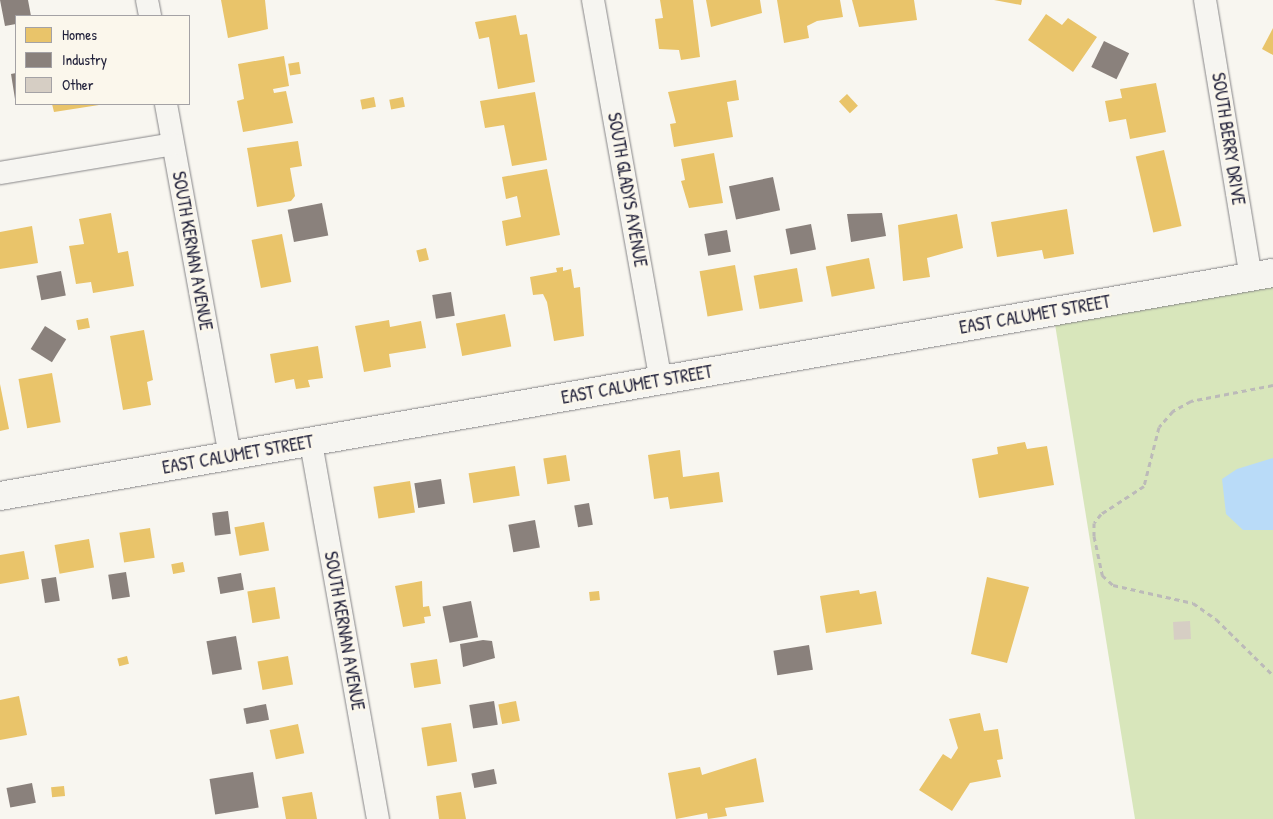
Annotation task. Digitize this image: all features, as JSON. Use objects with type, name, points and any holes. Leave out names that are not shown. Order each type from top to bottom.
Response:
[{"type":"main road","name":"EAST CALUMET STREET","points":[[0,496],[1262,275]]},
{"type":"street","points":[[147,0],[150,15]]},
{"type":"street","name":"SOUTH GLADYS AVENUE","points":[[592,0],[661,381]]},
{"type":"street","name":"SOUTH BERRY DRIVE","points":[[1205,0],[1262,275]]},
{"type":"street","name":"SOUTH KERNAN AVENUE","points":[[166,105],[230,456]]},
{"type":"street","points":[[0,173],[173,144]]},
{"type":"street","name":"SOUTH KERNAN AVENUE","points":[[311,443],[378,819]]},
{"type":"path","points":[[1273,385],[1191,401],[1173,411],[1159,427],[1144,486],[1101,514],[1094,523],[1094,536],[1102,575],[1113,585],[1193,603],[1216,619],[1273,675]]},
{"type":"green space","points":[[1273,273],[1273,819],[1135,819],[1053,312]]},
{"type":"water","points":[[1273,458],[1273,530],[1243,530],[1226,514],[1222,479],[1237,469]]},
{"type":"building: Homes","points":[[221,0],[265,0],[268,29],[228,38]]},
{"type":"building: Homes","points":[[660,0],[693,0],[700,57],[681,60],[679,50],[659,49],[655,19],[663,18]]},
{"type":"building: Homes","points":[[706,0],[760,0],[762,13],[711,27]]},
{"type":"building: Homes","points":[[777,0],[840,0],[843,17],[817,21],[807,26],[809,38],[784,43]]},
{"type":"building: Homes","points":[[852,0],[914,0],[917,20],[859,27]]},
{"type":"building: Homes","points":[[994,0],[1022,0],[1021,5]]},
{"type":"building: Homes","points":[[1046,14],[1062,25],[1068,18],[1097,37],[1073,72],[1028,40]]},
{"type":"building: Homes","points":[[516,15],[520,35],[527,34],[535,82],[498,89],[489,37],[479,39],[475,22]]},
{"type":"building: Homes","points":[[1273,28],[1273,55],[1262,49]]},
{"type":"building: Homes","points":[[284,56],[289,86],[273,89],[274,93],[286,91],[293,123],[243,132],[237,101],[244,99],[238,64]]},
{"type":"building: Homes","points":[[299,62],[301,74],[290,76],[288,64]]},
{"type":"building: Homes","points":[[736,80],[739,100],[727,102],[733,137],[674,147],[670,124],[676,123],[668,92]]},
{"type":"building: Homes","points":[[1156,83],[1166,132],[1130,139],[1126,119],[1109,122],[1105,101],[1122,98],[1120,89]]},
{"type":"building: Homes","points":[[535,92],[547,160],[512,166],[504,125],[485,128],[480,101]]},
{"type":"building: Homes","points":[[847,94],[858,106],[850,113],[839,102]]},
{"type":"building: Homes","points":[[374,97],[376,107],[362,109],[360,100]]},
{"type":"building: Homes","points":[[403,97],[405,107],[391,109],[389,100]]},
{"type":"building: Homes","points":[[52,105],[99,105],[54,112]]},
{"type":"building: Homes","points":[[298,141],[302,166],[290,168],[295,196],[291,201],[257,207],[247,148]]},
{"type":"building: Homes","points":[[1164,150],[1182,226],[1153,233],[1136,157]]},
{"type":"building: Homes","points":[[714,153],[723,203],[689,208],[681,181],[685,180],[681,159]]},
{"type":"building: Homes","points":[[547,169],[560,235],[506,246],[502,221],[521,217],[517,196],[506,199],[502,177]]},
{"type":"building: Homes","points":[[1067,209],[1074,254],[1044,259],[1042,250],[997,257],[991,222]]},
{"type":"building: Homes","points":[[111,213],[118,253],[128,251],[134,286],[93,293],[91,282],[76,284],[69,246],[84,244],[79,219]]},
{"type":"building: Homes","points":[[957,214],[963,248],[927,258],[930,277],[903,281],[898,225]]},
{"type":"building: Homes","points":[[32,226],[38,263],[0,269],[0,232]]},
{"type":"building: Homes","points":[[282,234],[291,282],[261,288],[252,240]]},
{"type":"building: Homes","points":[[426,248],[429,260],[419,262],[416,250]]},
{"type":"building: Homes","points":[[869,258],[875,288],[832,297],[826,266]]},
{"type":"building: Homes","points":[[735,265],[743,310],[708,317],[700,271]]},
{"type":"building: Homes","points":[[563,267],[563,271],[571,269],[574,288],[580,287],[584,336],[554,341],[547,302],[543,294],[533,295],[530,277],[557,272],[556,268]]},
{"type":"building: Homes","points":[[797,268],[803,301],[760,309],[754,276]]},
{"type":"building: Homes","points":[[505,314],[511,346],[462,356],[456,324]]},
{"type":"building: Homes","points":[[88,318],[90,328],[78,330],[76,320]]},
{"type":"building: Homes","points":[[389,320],[390,327],[421,321],[426,348],[389,354],[391,367],[364,372],[355,326]]},
{"type":"building: Homes","points":[[144,330],[153,380],[147,382],[151,405],[123,410],[110,336]]},
{"type":"building: Homes","points":[[318,346],[323,378],[308,380],[310,387],[296,389],[294,379],[275,383],[270,354]]},
{"type":"building: Homes","points":[[52,373],[61,422],[27,428],[19,379]]},
{"type":"building: Homes","points":[[0,384],[9,429],[0,431]]},
{"type":"building: Homes","points":[[1025,442],[1027,449],[1047,446],[1054,485],[979,498],[972,459],[998,454],[997,447]]},
{"type":"building: Homes","points":[[680,450],[683,477],[719,472],[723,502],[670,509],[668,497],[654,499],[648,455]]},
{"type":"building: Homes","points":[[566,455],[570,481],[547,484],[543,459]]},
{"type":"building: Homes","points":[[515,466],[520,496],[473,503],[469,473]]},
{"type":"building: Homes","points":[[410,481],[415,513],[378,518],[373,487]]},
{"type":"building: Homes","points":[[264,522],[269,551],[239,556],[234,527]]},
{"type":"building: Homes","points":[[150,528],[155,558],[124,562],[119,533]]},
{"type":"building: Homes","points":[[89,539],[94,568],[60,574],[55,545]]},
{"type":"building: Homes","points":[[24,551],[29,579],[0,584],[0,555]]},
{"type":"building: Homes","points":[[183,562],[185,572],[173,574],[171,564]]},
{"type":"building: Homes","points":[[987,577],[1029,587],[1007,663],[971,654]]},
{"type":"building: Homes","points":[[422,581],[423,607],[429,606],[431,616],[424,617],[425,623],[403,627],[395,586]]},
{"type":"building: Homes","points":[[275,587],[280,619],[252,623],[247,591]]},
{"type":"building: Homes","points":[[859,590],[860,594],[876,591],[882,624],[826,633],[820,596]]},
{"type":"building: Homes","points":[[599,591],[600,600],[590,601],[589,592]]},
{"type":"building: Homes","points":[[127,656],[129,664],[119,666],[117,658]]},
{"type":"building: Homes","points":[[288,656],[293,685],[263,690],[257,661]]},
{"type":"building: Homes","points":[[437,659],[441,684],[414,688],[410,663]]},
{"type":"building: Homes","points":[[19,696],[27,735],[0,740],[0,700]]},
{"type":"building: Homes","points":[[516,701],[520,721],[502,724],[498,704]]},
{"type":"building: Homes","points":[[980,713],[984,731],[998,729],[1003,759],[997,760],[1001,777],[970,783],[952,811],[919,790],[943,754],[951,759],[958,748],[949,719]]},
{"type":"building: Homes","points":[[451,723],[457,762],[427,766],[421,728]]},
{"type":"building: Homes","points":[[298,724],[304,753],[276,759],[270,730]]},
{"type":"building: Homes","points":[[756,758],[764,802],[725,808],[727,816],[708,819],[707,813],[676,819],[668,773],[700,767],[702,775]]},
{"type":"building: Homes","points":[[64,786],[65,796],[52,797],[51,787]]},
{"type":"building: Homes","points":[[312,792],[317,819],[286,819],[282,797]]},
{"type":"building: Homes","points":[[461,792],[466,819],[439,819],[436,796]]},
{"type":"building: Industry","points":[[0,0],[28,0],[31,15],[15,15],[15,24],[5,26]]},
{"type":"building: Industry","points":[[1104,41],[1129,53],[1116,79],[1091,67]]},
{"type":"building: Industry","points":[[15,73],[15,99],[11,74]]},
{"type":"building: Industry","points":[[773,177],[780,210],[736,220],[729,186]]},
{"type":"building: Industry","points":[[322,203],[328,235],[294,242],[288,210]]},
{"type":"building: Industry","points":[[882,213],[886,236],[851,242],[847,214]]},
{"type":"building: Industry","points":[[811,224],[816,250],[790,254],[785,229]]},
{"type":"building: Industry","points":[[727,230],[731,252],[708,256],[704,234]]},
{"type":"building: Industry","points":[[61,271],[66,296],[41,300],[36,276]]},
{"type":"building: Industry","points":[[451,292],[455,316],[436,319],[432,295]]},
{"type":"building: Industry","points":[[45,326],[66,339],[52,362],[31,349]]},
{"type":"building: Industry","points":[[441,479],[445,504],[418,508],[414,483]]},
{"type":"building: Industry","points":[[589,503],[593,525],[578,527],[574,506]]},
{"type":"building: Industry","points":[[228,511],[231,534],[215,536],[212,513]]},
{"type":"building: Industry","points":[[535,520],[540,548],[513,552],[508,525]]},
{"type":"building: Industry","points":[[126,572],[130,597],[112,600],[108,575]]},
{"type":"building: Industry","points":[[241,573],[244,590],[220,594],[217,577]]},
{"type":"building: Industry","points":[[56,577],[60,601],[45,603],[41,579]]},
{"type":"building: Industry","points":[[471,601],[478,637],[450,643],[443,607]]},
{"type":"building: Industry","points":[[236,636],[242,669],[212,675],[206,641]]},
{"type":"building: Industry","points":[[483,640],[492,641],[495,658],[463,667],[460,644]]},
{"type":"building: Industry","points":[[809,645],[813,670],[777,675],[773,651]]},
{"type":"building: Industry","points":[[494,701],[498,725],[473,729],[469,705]]},
{"type":"building: Industry","points":[[266,704],[269,720],[246,724],[243,708]]},
{"type":"building: Industry","points":[[494,769],[497,784],[474,788],[471,773]]},
{"type":"building: Industry","points":[[253,772],[259,808],[215,814],[210,779]]},
{"type":"building: Industry","points":[[32,783],[36,803],[10,808],[6,788]]},
{"type":"building: Other","points":[[1190,621],[1191,639],[1174,640],[1173,622]]}]
